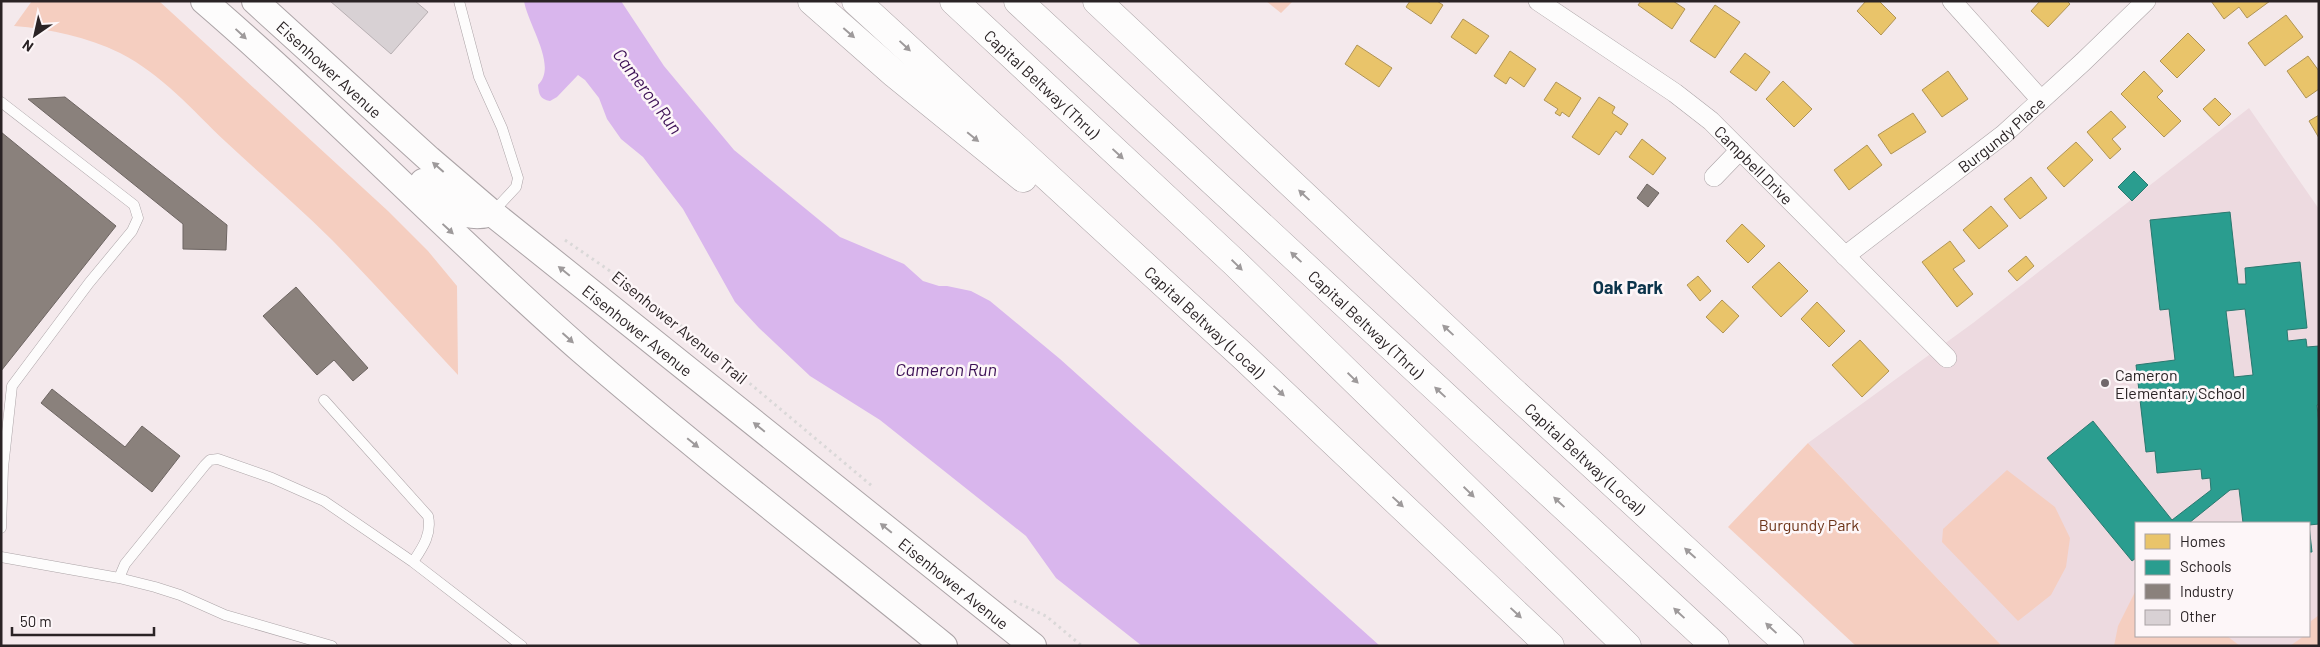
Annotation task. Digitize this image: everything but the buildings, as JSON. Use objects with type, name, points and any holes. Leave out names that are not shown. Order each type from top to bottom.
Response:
[{"type":"highway","points":[[812,1],[895,74],[1244,357]]},
{"type":"highway","name":"Capital Beltway (Local)","points":[[856,1],[1244,357],[1550,646]]},
{"type":"highway","name":"Capital Beltway (Thru)","points":[[954,1],[1235,263],[1627,646]]},
{"type":"highway","name":"Capital Beltway (Thru)","points":[[1018,1],[1714,646]]},
{"type":"highway","name":"Capital Beltway (Local)","points":[[1097,1],[1509,388],[1790,646]]},
{"type":"highway","points":[[1121,1],[1218,114]]},
{"type":"main road","name":"Eisenhower Avenue","points":[[204,1],[312,100],[488,267],[580,350],[944,646]]},
{"type":"main road","name":"Eisenhower Avenue","points":[[255,1],[492,214],[1033,646]]},
{"type":"main road","points":[[312,100],[387,152],[458,211],[468,216],[479,217],[492,214]]},
{"type":"street","name":"Campbell Drive","points":[[1538,1],[1675,93],[1710,121],[1947,358]]},
{"type":"street","points":[[1952,1],[2041,100]]},
{"type":"street","name":"Burgundy Place","points":[[1845,256],[2004,134],[2146,1]]},
{"type":"street","points":[[1714,177],[1740,150]]},
{"type":"lane","points":[[459,1],[480,77],[502,128],[518,178],[516,188],[492,214]]},
{"type":"lane","points":[[1,102],[134,205],[138,218],[132,230],[12,386],[3,468],[1,528]]},
{"type":"lane","points":[[324,400],[428,516],[430,527],[428,534],[413,562]]},
{"type":"lane","points":[[119,578],[125,564],[210,460],[214,458],[272,478],[324,501],[413,562],[522,646]]},
{"type":"lane","points":[[1,557],[119,578],[167,591],[225,615],[332,646]]},
{"type":"path","name":"Eisenhower Avenue Trail","points":[[564,240],[642,293],[877,490]]},
{"type":"path","points":[[1010,598],[1046,616],[1082,646]]},
{"type":"shaded area","name":"Cameron Elementary School","points":[[2249,108],[2319,209],[2319,646],[2002,646],[1808,443],[1973,323]]},
{"type":"green space","points":[[32,1],[159,1],[388,211],[428,251],[457,286],[458,375],[332,240],[163,82],[136,62],[95,42],[42,29],[14,26]]},
{"type":"green space","points":[[1266,1],[1293,1],[1281,13]]},
{"type":"green space","name":"Burgundy Park","points":[[1808,443],[2002,646],[1856,646],[1728,527]]},
{"type":"green space","points":[[2007,470],[2055,507],[2070,538],[2066,567],[2051,595],[2018,621],[1942,542],[1943,529]]},
{"type":"green space","points":[[2135,592],[2135,637],[2228,637],[2240,646],[2114,646],[2118,626]]},
{"type":"green space","points":[[2319,615],[2319,646],[2290,646],[2303,637],[2310,637],[2311,621]]},
{"type":"water","name":"Cameron Run","points":[[524,1],[621,1],[664,66],[734,150],[840,237],[904,264],[923,281],[939,286],[971,291],[990,301],[1060,359],[1380,646],[1142,646],[1056,578],[1026,536],[880,420],[810,376],[759,328],[735,302],[683,209],[643,157],[621,139],[607,119],[599,98],[585,80],[578,75],[557,97],[550,101],[541,96],[538,85],[543,77],[545,67],[540,45]]},
{"type":"place","name":"Cameron Elementary School","points":[[2105,383]]},
{"type":"district","name":"Oak Park","points":[[1628,287]]}]
